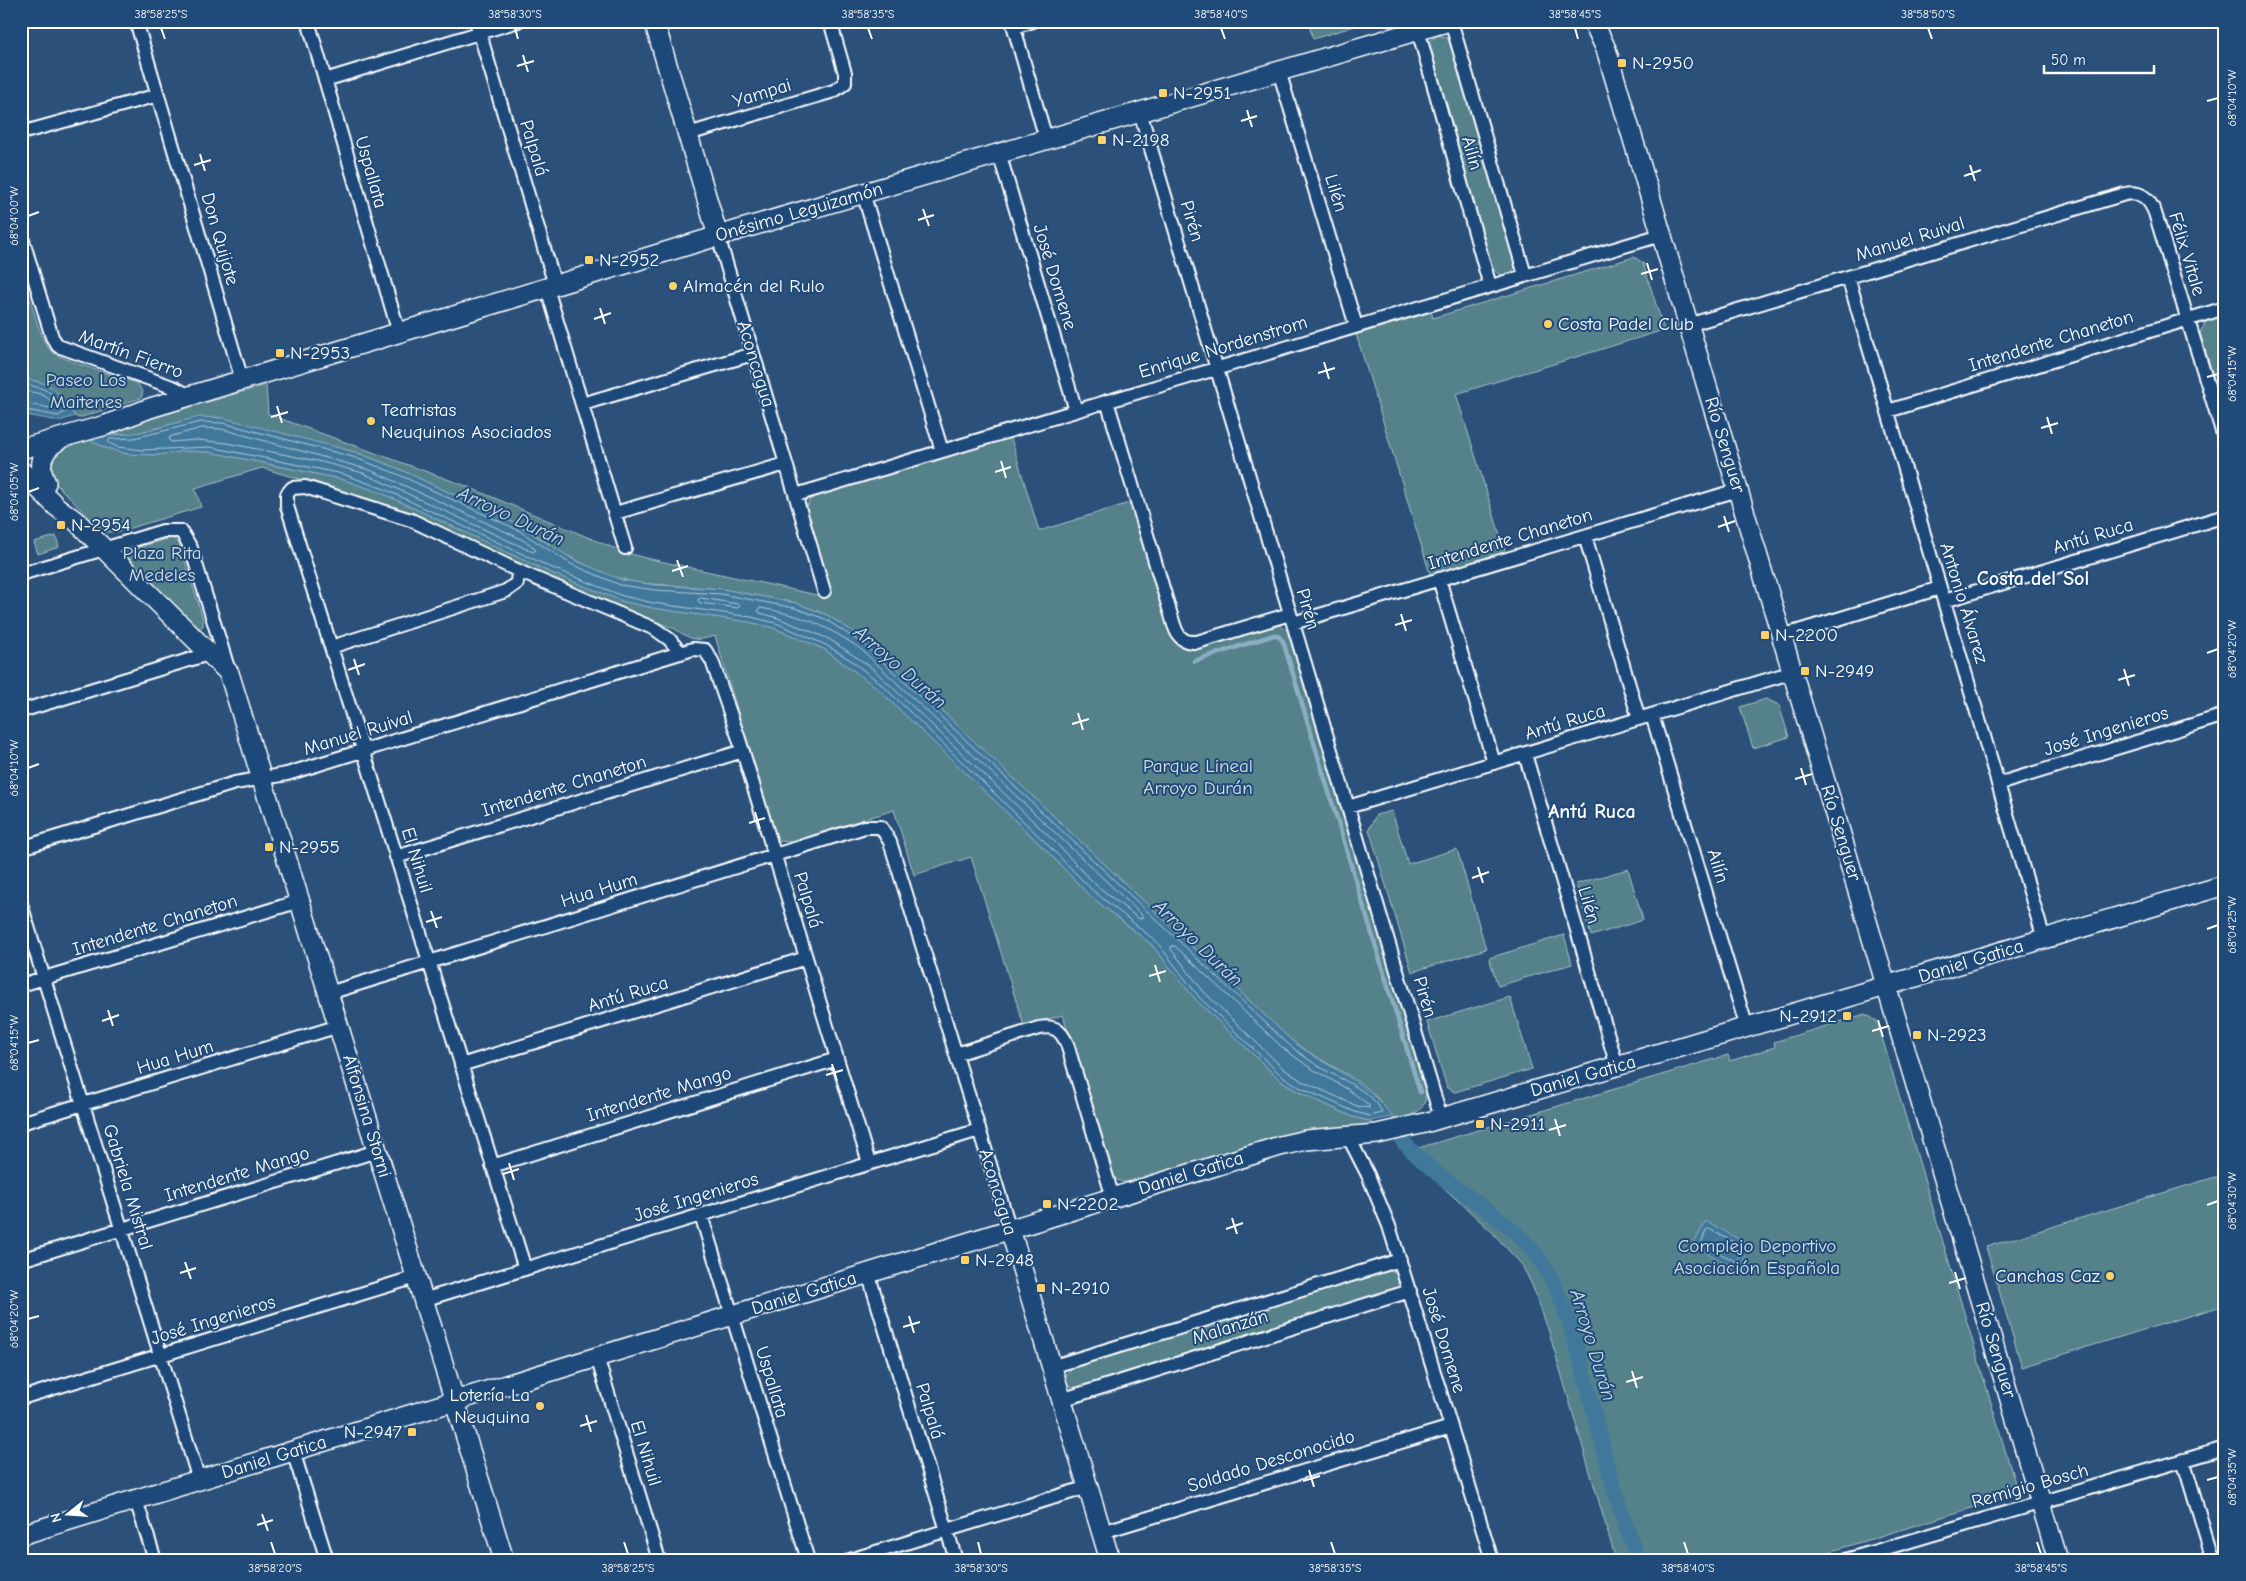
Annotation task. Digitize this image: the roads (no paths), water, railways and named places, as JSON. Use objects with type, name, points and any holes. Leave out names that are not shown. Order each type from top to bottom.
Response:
[{"type":"main road","name":"Aconcagua","points":[[654,21],[718,236]]},
{"type":"main road","name":"Onésimo Leguizamón","points":[[21,449],[59,440],[150,408],[718,236],[1451,21]]},
{"type":"main road","name":"Río Senguer","points":[[1593,21],[1606,49]]},
{"type":"main road","name":"Río Senguer","points":[[1602,21],[1606,49],[1661,235],[2058,1560]]},
{"type":"main road","name":"Onésimo Leguizamón","points":[[21,437],[119,413],[150,408]]},
{"type":"main road","points":[[46,483],[41,466],[43,455],[49,447],[59,440]]},
{"type":"main road","name":"Alfonsina Storni","points":[[21,457],[62,499],[77,522]]},
{"type":"main road","name":"Alfonsina Storni","points":[[21,471],[216,652],[230,673],[504,1560]]},
{"type":"main road","name":"Daniel Gatica","points":[[21,1535],[1292,1143],[1377,1134],[1441,1118],[2225,885]]},
{"type":"main road","name":"Aconcagua","points":[[1010,1229],[1110,1560]]},
{"type":"street","name":"Don Quijote","points":[[136,21],[242,380]]},
{"type":"street","name":"Uspallata","points":[[308,21],[399,333]]},
{"type":"street","points":[[325,80],[478,27],[518,21]]},
{"type":"street","name":"Yampai","points":[[688,134],[834,91],[845,83],[845,73],[830,21]]},
{"type":"street","points":[[1034,21],[1013,24],[1046,139]]},
{"type":"street","name":"Ailín","points":[[1451,21],[1525,276]]},
{"type":"street","name":"Palpalá","points":[[478,27],[582,404],[625,548]]},
{"type":"street","name":"Ailín","points":[[1418,30],[1490,286]]},
{"type":"street","name":"Lilén","points":[[1279,71],[1356,326]]},
{"type":"street","points":[[21,133],[158,95]]},
{"type":"street","name":"Pirén","points":[[1140,112],[1441,1118]]},
{"type":"street","name":"José Domene","points":[[999,153],[1076,411]]},
{"type":"street","points":[[863,193],[942,451]]},
{"type":"street","name":"Manuel Ruival","points":[[1688,325],[2125,194],[2137,193],[2143,195]]},
{"type":"street","name":"Félix Vitale","points":[[2143,195],[2155,213],[2225,441]]},
{"type":"street","name":"Martín Fierro","points":[[21,234],[52,337],[58,346],[176,388],[190,396]]},
{"type":"street","name":"Enrique Nordenstrom","points":[[796,495],[1661,235]]},
{"type":"street","name":"Aconcagua","points":[[718,236],[824,591]]},
{"type":"street","name":"Antonio Álvarez","points":[[1848,277],[2044,939]]},
{"type":"street","name":"Intendente Chaneton","points":[[1888,411],[2225,308]]},
{"type":"street","points":[[582,404],[753,354]]},
{"type":"street","name":"Intendente Chaneton","points":[[1107,401],[1174,625],[1180,638],[1185,642],[1197,642],[1292,619],[1439,579],[1738,490]]},
{"type":"street","points":[[615,513],[786,464]]},
{"type":"street","name":"El Nihuil","points":[[518,571],[393,513],[305,487],[296,487],[288,490],[286,502],[525,1269]]},
{"type":"street","name":"Antú Ruca","points":[[1782,636],[2225,516]]},
{"type":"street","name":"Alfonsina Storni","points":[[104,549],[163,531],[181,531],[191,548],[216,652]]},
{"type":"street","points":[[1585,536],[1639,719]]},
{"type":"street","points":[[21,574],[104,549]]},
{"type":"street","points":[[331,647],[506,591],[517,583],[518,571],[655,629],[669,639],[681,653]]},
{"type":"street","points":[[1439,579],[1494,763]]},
{"type":"street","name":"Manuel Ruival","points":[[21,848],[235,783],[287,774],[697,648],[705,650]]},
{"type":"street","name":"Palpalá","points":[[705,650],[712,661],[743,751],[869,1163]]},
{"type":"street","points":[[21,711],[216,652]]},
{"type":"street","name":"Antú Ruca","points":[[1348,807],[1793,672]]},
{"type":"street","name":"Ailín","points":[[1652,715],[1747,1028]]},
{"type":"street","name":"José Ingenieros","points":[[1998,784],[2225,715]]},
{"type":"street","name":"Intendente Chaneton","points":[[396,857],[743,751]]},
{"type":"street","name":"Lilén","points":[[1525,754],[1617,1066]]},
{"type":"street","name":"Hua Hum","points":[[328,993],[865,827],[882,827]]},
{"type":"street","name":"Aconcagua","points":[[882,827],[890,842],[1010,1229]]},
{"type":"street","name":"Intendente Chaneton","points":[[21,985],[300,901]]},
{"type":"street","name":"Gabriela Mistral","points":[[21,904],[199,1480]]},
{"type":"street","name":"Antú Ruca","points":[[461,1065],[806,958]]},
{"type":"street","name":"Hua Hum","points":[[21,1123],[339,1026]]},
{"type":"street","points":[[956,1054],[1039,1028],[1052,1027],[1057,1029],[1067,1044],[1112,1198]]},
{"type":"street","name":"Intendente Mango","points":[[492,1166],[837,1059]]},
{"type":"street","name":"José Ingenieros","points":[[423,1300],[979,1130]]},
{"type":"street","name":"José Domene","points":[[1348,1136],[1375,1190],[1400,1260],[1492,1560]]},
{"type":"street","name":"Intendente Mango","points":[[21,1260],[377,1151]]},
{"type":"street","name":"Uspallata","points":[[701,1215],[808,1560]]},
{"type":"street","name":"Malanzán","points":[[1051,1367],[1400,1260]]},
{"type":"street","name":"Palpalá","points":[[868,1273],[956,1560]]},
{"type":"street","name":"José Ingenieros","points":[[21,1398],[416,1277]]},
{"type":"street","name":"Malanzán","points":[[1061,1400],[1410,1291]]},
{"type":"street","name":"El Nihuil","points":[[597,1357],[659,1560]]},
{"type":"street","name":"Soldado Desconocido","points":[[1102,1532],[1451,1427]]},
{"type":"street","name":"Remigio Bosch","points":[[1846,1560],[2225,1448]]},
{"type":"street","points":[[293,1451],[327,1560]]},
{"type":"street","points":[[2184,1460],[2213,1560]]},
{"type":"street","points":[[850,1560],[1088,1486]]},
{"type":"street","points":[[136,1500],[155,1560]]},
{"type":"water","points":[[21,379],[42,383],[54,389],[75,416],[59,421],[21,414]]},
{"type":"water","points":[[200,417],[224,418],[355,452],[397,468],[520,526],[574,560],[622,580],[655,585],[722,589],[796,603],[827,615],[869,642],[1290,1039],[1358,1083],[1382,1104],[1393,1117],[1370,1121],[1353,1117],[1297,1091],[1278,1078],[1196,1000],[1152,945],[1088,894],[1046,850],[876,687],[824,649],[774,628],[749,622],[653,608],[622,601],[549,572],[382,493],[341,479],[210,452],[184,451],[157,455],[128,454],[103,447],[91,440],[146,431]]},
{"type":"water","points":[[1706,1221],[1751,1246],[1738,1270],[1693,1245]]},
{"type":"waterway","points":[[1194,661],[1274,635],[1277,635],[1283,641],[1420,1092]]},
{"type":"waterway","name":"Arroyo Durán","points":[[1403,1142],[1434,1171],[1486,1209],[1523,1240],[1534,1252],[1552,1280],[1570,1326],[1615,1491],[1639,1560]]},
{"type":"place","name":"N-2950","points":[[1622,63]]},
{"type":"place","name":"N-2951","points":[[1163,93]]},
{"type":"place","name":"N-2198","points":[[1102,140]]},
{"type":"place","name":"N-2952","points":[[589,260]]},
{"type":"place","name":"Almacén del Rulo","points":[[673,286]]},
{"type":"place","name":"Costa Padel Club","points":[[1548,324]]},
{"type":"place","name":"N-2953","points":[[280,353]]},
{"type":"place","name":"Teatristas Neuquinos Asociados","points":[[371,421]]},
{"type":"place","name":"N-2954","points":[[61,525]]},
{"type":"place","name":"N-2200","points":[[1765,635]]},
{"type":"place","name":"N-2949","points":[[1805,671]]},
{"type":"place","name":"N-2955","points":[[269,847]]},
{"type":"place","name":"N-2912","points":[[1847,1016]]},
{"type":"place","name":"N-2923","points":[[1917,1035]]},
{"type":"place","name":"N-2911","points":[[1480,1124]]},
{"type":"place","name":"N-2202","points":[[1047,1204]]},
{"type":"place","name":"N-2948","points":[[965,1260]]},
{"type":"place","name":"Canchas Caz","points":[[2110,1276]]},
{"type":"place","name":"N-2910","points":[[1041,1288]]},
{"type":"place","name":"Lotería La Neuquina","points":[[540,1406]]},
{"type":"place","name":"N-2947","points":[[412,1432]]},
{"type":"district","name":"Costa del Sol","points":[[2033,578]]},
{"type":"district","name":"Antú Ruca","points":[[1592,811]]},
{"type":"park label","name":"Paseo Los Maitenes","points":[[86,391]]},
{"type":"park label","name":"Plaza Rita Medeles","points":[[162,564]]},
{"type":"park label","name":"Parque Lineal Arroyo Durán","points":[[1198,777]]},
{"type":"park label","name":"Complejo Deportivo Asociación Española","points":[[1757,1257]]}]
